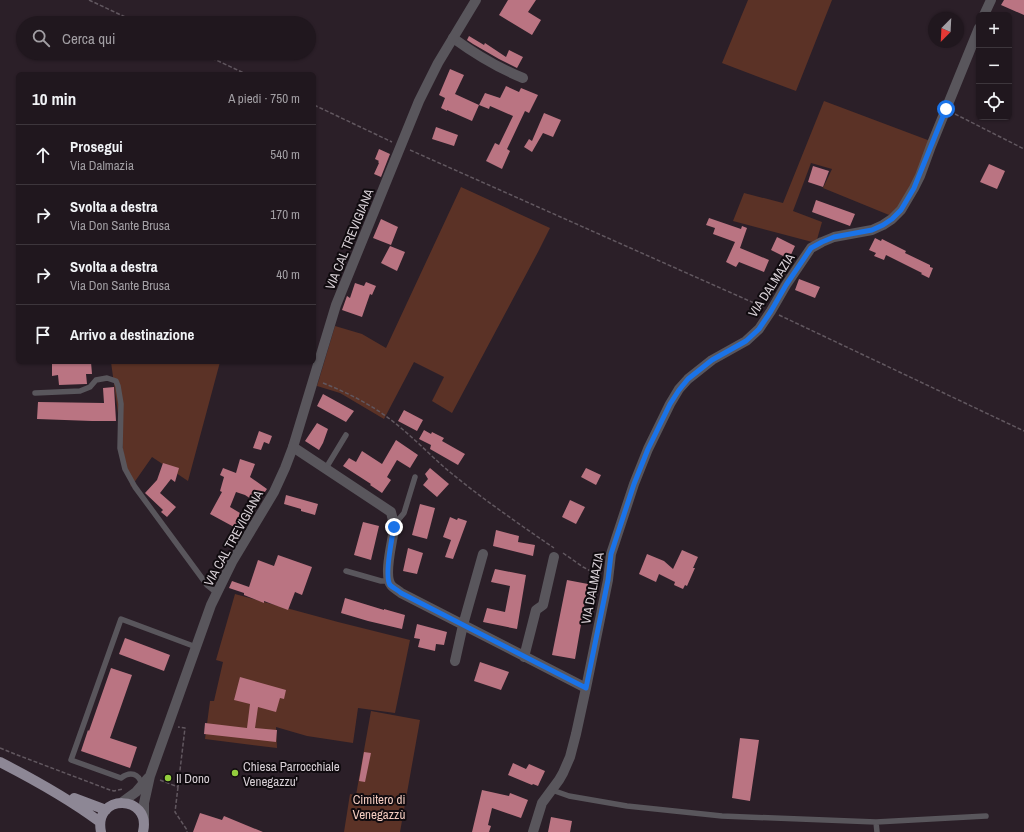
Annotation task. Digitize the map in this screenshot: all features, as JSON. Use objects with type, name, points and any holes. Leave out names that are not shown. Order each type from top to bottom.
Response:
[{"type":"main road","points":[[0,762],[79,806],[100,827]]},
{"type":"main road","points":[[47,787],[106,810]]},
{"type":"main road","points":[[100,827],[101,818],[106,810],[110,806],[121,803],[131,805],[138,809],[142,815],[145,828]]},
{"type":"street","name":"VIA CAL TREVIGIANA","points":[[145,828],[144,802],[211,605],[232,562],[274,492],[283,474],[293,447],[336,305],[426,88],[438,64],[476,0]]},
{"type":"street","points":[[985,12],[991,0]]},
{"type":"street","name":"VIA DALMAZIA","points":[[533,832],[542,803],[563,773],[570,757],[608,580],[611,554],[634,484],[648,449],[670,404],[688,379],[712,360],[746,341],[759,329],[811,248],[834,237],[872,230],[892,219],[901,210],[917,182],[976,35]]},
{"type":"street","points":[[453,38],[508,72],[523,78]]},
{"type":"street","points":[[293,447],[391,512],[394,527],[388,574],[390,584],[401,593],[586,688]]},
{"type":"street","points":[[455,660],[463,625],[483,554]]},
{"type":"street","points":[[524,657],[536,610],[543,605],[554,557]]},
{"type":"street","name":"VIA CAL TREVIGIANA","points":[[121,803],[153,778]]},
{"type":"lane","points":[[35,393],[80,391],[90,387],[96,380],[107,378],[116,381],[121,404],[120,448],[125,469],[135,487],[207,585],[217,593]]},
{"type":"lane","points":[[326,468],[346,435]]},
{"type":"lane","points":[[393,520],[399,519],[404,512],[415,477]]},
{"type":"lane","points":[[346,571],[381,581],[389,581]]},
{"type":"lane","points":[[142,786],[140,779],[135,775],[126,774],[121,778],[71,760],[121,619],[196,647]]},
{"type":"lane","points":[[552,790],[569,796],[628,806],[722,816],[876,822],[986,816]]},
{"type":"lane","points":[[876,822],[877,832]]},
{"type":"path","points":[[89,0],[123,16]]},
{"type":"path","points":[[216,60],[242,72]]},
{"type":"path","points":[[316,106],[771,311],[1024,431]]},
{"type":"path","points":[[946,109],[1024,149]]},
{"type":"path","points":[[313,379],[356,397],[377,410],[401,427],[450,472],[482,498],[583,567],[608,580]]},
{"type":"path","points":[[174,727],[185,728],[174,812],[187,830],[186,832]]},
{"type":"path","points":[[0,748],[110,790],[118,791],[126,788]]},
{"type":"path","points":[[153,778],[178,787]]},
{"type":"green space","points":[[748,0],[832,0],[796,91],[722,63]]},
{"type":"green space","points":[[824,101],[933,142],[894,217],[823,188],[832,169],[811,163],[793,211],[822,222],[816,243],[733,221],[744,193],[783,203]]},
{"type":"green space","points":[[461,187],[550,228],[452,413],[432,401],[444,377],[414,362],[384,419],[340,393],[317,386],[335,326],[362,334],[386,348]]},
{"type":"green space","points":[[111,364],[219,364],[188,481],[152,457],[131,487],[124,457]]},
{"type":"green space","points":[[235,594],[410,640],[395,713],[358,708],[353,743],[307,736],[276,727],[277,748],[205,739],[210,701],[214,701],[223,662],[216,660]]},
{"type":"green space","name":"Cimitero di Venegazzù","points":[[371,711],[420,720],[400,832],[344,832],[350,794],[356,795]]},
{"type":"building","points":[[508,0],[536,0],[528,12],[541,20],[532,35],[499,15]]},
{"type":"building","points":[[1004,0],[1024,0],[1024,15],[1001,5]]},
{"type":"building","points":[[469,36],[484,45],[485,43],[506,57],[509,50],[523,57],[517,68],[467,40]]},
{"type":"building","points":[[450,69],[464,75],[455,94],[479,105],[472,121],[441,108],[445,98],[439,95]]},
{"type":"building","points":[[506,86],[519,92],[521,88],[538,95],[529,113],[525,111],[507,149],[510,151],[502,169],[486,161],[495,143],[499,145],[513,116],[490,106],[489,109],[479,105],[485,93],[500,98]]},
{"type":"building","points":[[544,113],[561,120],[553,137],[543,133],[532,152],[524,147],[529,139],[532,141]]},
{"type":"building","points":[[436,127],[458,135],[454,146],[432,139]]},
{"type":"building","points":[[379,149],[390,154],[381,177],[374,174],[379,163],[379,161],[375,159]]},
{"type":"building","points":[[989,164],[1005,171],[997,189],[980,182]]},
{"type":"building","points":[[813,166],[829,171],[823,187],[808,182]]},
{"type":"building","points":[[816,200],[855,214],[850,226],[812,212]]},
{"type":"building","points":[[709,218],[741,229],[742,226],[747,228],[740,248],[769,260],[764,272],[739,262],[736,267],[726,262],[735,242],[713,234],[715,228],[706,225]]},
{"type":"building","points":[[381,219],[398,227],[391,245],[373,238]]},
{"type":"building","points":[[777,237],[795,246],[789,259],[771,250]]},
{"type":"building","points":[[875,238],[881,241],[882,239],[906,251],[905,253],[930,265],[930,267],[933,268],[929,278],[886,255],[884,260],[874,256],[876,253],[869,250]]},
{"type":"building","points":[[390,246],[405,252],[397,271],[381,263]]},
{"type":"building","points":[[799,279],[820,287],[815,298],[795,290]]},
{"type":"building","points":[[366,282],[376,286],[372,295],[370,294],[362,317],[342,310],[347,296],[350,298],[355,283],[364,286]]},
{"type":"building","points":[[52,364],[91,364],[92,374],[86,374],[87,384],[59,385],[58,375],[52,376]]},
{"type":"building","points":[[114,387],[116,421],[37,419],[38,402],[104,403],[103,388]]},
{"type":"building","points":[[323,394],[354,411],[346,422],[317,406]]},
{"type":"building","points":[[404,410],[423,420],[417,431],[398,421]]},
{"type":"building","points":[[317,423],[328,429],[319,450],[305,441]]},
{"type":"building","points":[[424,430],[444,438],[442,441],[465,454],[458,465],[430,449],[431,445],[419,439]]},
{"type":"building","points":[[259,431],[272,436],[269,444],[264,442],[261,450],[253,448]]},
{"type":"building","points":[[396,440],[418,455],[410,468],[397,460],[387,477],[391,480],[382,493],[343,466],[349,458],[356,462],[362,451],[382,464]]},
{"type":"building","points":[[240,459],[255,464],[250,477],[267,489],[257,503],[245,495],[236,492],[230,507],[249,520],[239,537],[231,533],[234,527],[210,514],[222,492],[220,491],[224,477],[220,475],[223,468],[236,473]]},
{"type":"building","points":[[163,463],[179,468],[175,482],[171,479],[160,493],[176,507],[167,517],[161,512],[163,510],[145,493],[157,480]]},
{"type":"building","points":[[430,468],[449,484],[437,497],[423,485],[428,479],[425,474]]},
{"type":"building","points":[[586,468],[601,475],[596,485],[581,477]]},
{"type":"building","points":[[286,495],[318,504],[315,515],[284,504]]},
{"type":"building","points":[[570,500],[585,507],[576,524],[562,517]]},
{"type":"building","points":[[420,504],[435,508],[427,539],[412,535]]},
{"type":"building","points":[[450,517],[457,520],[458,518],[467,521],[453,559],[445,557],[451,540],[443,537]]},
{"type":"building","points":[[363,522],[379,526],[371,560],[354,555]]},
{"type":"building","points":[[496,530],[519,536],[518,542],[535,545],[533,556],[493,546]]},
{"type":"building","points":[[408,548],[423,553],[417,574],[403,571]]},
{"type":"building","points":[[682,550],[698,557],[687,586],[685,585],[683,589],[674,585],[675,582],[659,574],[656,582],[639,574],[647,554],[664,561],[673,569]]},
{"type":"building","points":[[278,555],[312,567],[302,595],[295,592],[288,610],[264,601],[264,603],[244,595],[244,593],[229,588],[232,581],[249,587],[258,560],[274,566]]},
{"type":"building","points":[[495,569],[526,575],[517,629],[483,622],[487,608],[505,612],[510,586],[491,582]]},
{"type":"building","points":[[567,580],[588,584],[575,659],[552,655]]},
{"type":"building","points":[[345,598],[405,615],[402,629],[341,613]]},
{"type":"building","points":[[417,624],[447,632],[444,645],[436,644],[435,651],[418,647],[420,639],[414,638]]},
{"type":"building","points":[[125,638],[170,655],[164,671],[119,654]]},
{"type":"building","points":[[480,662],[509,672],[501,690],[474,681]]},
{"type":"building","points":[[111,668],[132,675],[110,738],[137,747],[130,768],[81,751]]},
{"type":"building","points":[[240,677],[286,690],[284,699],[280,698],[276,712],[258,707],[255,728],[277,730],[276,742],[204,734],[205,723],[247,728],[250,704],[234,700]]},
{"type":"building","points":[[740,738],[759,740],[750,801],[732,798]]},
{"type":"building","points":[[364,752],[371,753],[365,782],[359,781]]},
{"type":"building","points":[[513,763],[526,769],[529,764],[545,771],[538,786],[508,775]]},
{"type":"building","points":[[482,790],[509,796],[510,793],[528,800],[521,818],[492,808],[488,825],[491,826],[489,832],[472,832]]},
{"type":"building","points":[[200,813],[222,820],[224,816],[263,832],[193,832]]},
{"type":"building","points":[[551,817],[572,821],[570,832],[548,832]]},
{"type":"place","name":"Chiesa Parrocchiale Venegazzu'","points":[[235,773]]},
{"type":"place","name":"Il Dono","points":[[168,778]]},
{"type":"route","points":[[394,527],[388,574],[390,584],[401,593],[586,688],[608,580],[611,554],[634,484],[648,449],[670,404],[688,379],[712,360],[746,341],[759,329],[796,269],[811,248],[834,237],[872,230],[892,219],[901,210],[920,176],[946,109]]}]
